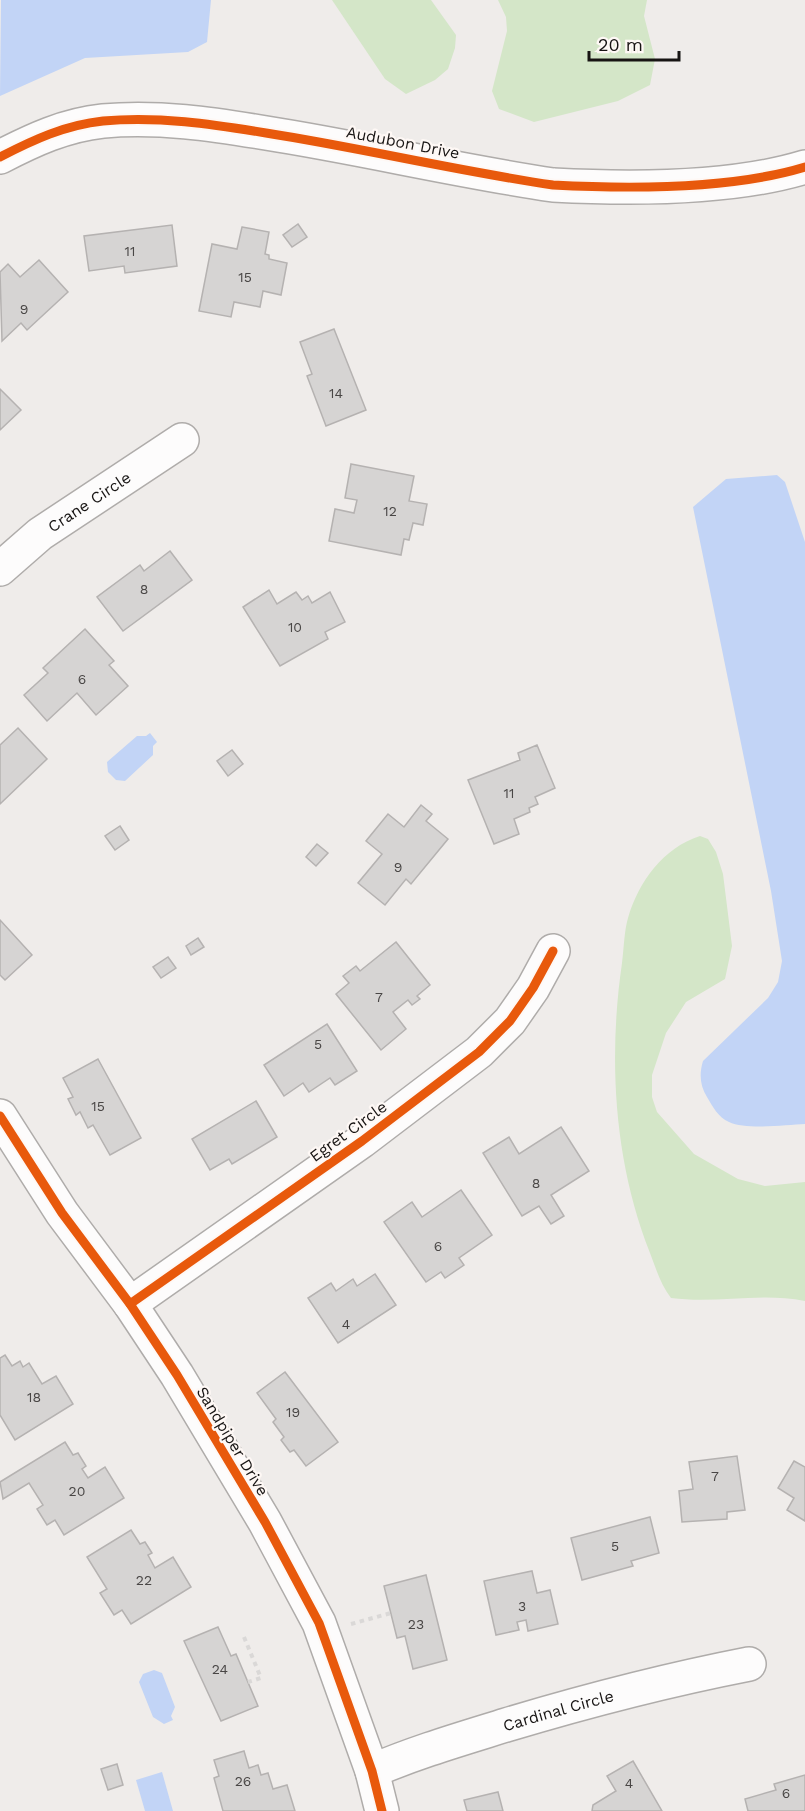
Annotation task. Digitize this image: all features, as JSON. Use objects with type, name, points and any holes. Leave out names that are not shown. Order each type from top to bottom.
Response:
[{"type":"street","name":"Audubon Drive","points":[[0,157],[38,138],[74,126],[103,121],[163,120],[198,122],[316,141],[553,185],[591,187],[706,183],[784,174],[805,167]]},
{"type":"street","name":"Crane Circle","points":[[0,569],[40,534],[182,440]]},
{"type":"street","name":"Egret Circle","points":[[130,1304],[362,1141],[479,1052],[510,1021],[533,988],[553,951]]},
{"type":"street","name":"Sandpiper Drive","points":[[0,1116],[62,1213],[130,1304],[177,1376],[265,1522],[319,1623],[372,1771],[382,1811]]},
{"type":"street","name":"Cardinal Circle","points":[[372,1771],[413,1754],[550,1712],[677,1678],[749,1664]]},
{"type":"path","points":[[350,1624],[391,1613]]},
{"type":"path","points":[[244,1637],[261,1678],[248,1682]]},
{"type":"green space","points":[[332,0],[431,0],[456,35],[455,48],[448,69],[435,80],[406,94],[385,79]]},
{"type":"green space","points":[[498,0],[647,0],[644,16],[655,59],[650,85],[618,101],[534,122],[499,109],[492,91],[507,31],[506,17]]},
{"type":"green space","points":[[700,836],[708,839],[716,852],[723,874],[732,946],[725,979],[686,1002],[666,1033],[652,1075],[652,1097],[657,1112],[694,1154],[738,1179],[765,1186],[805,1182],[805,1301],[771,1298],[705,1300],[671,1298],[654,1265],[628,1183],[617,1110],[615,1073],[615,1036],[627,923],[639,891],[654,868],[675,849]]},
{"type":"water","points":[[1,0],[211,0],[207,42],[188,52],[85,58],[0,96]]},
{"type":"water","points":[[777,475],[785,482],[805,542],[805,1124],[745,1126],[729,1122],[714,1108],[703,1089],[701,1071],[703,1061],[768,998],[778,982],[782,961],[771,891],[693,507],[726,479]]},
{"type":"water","points":[[150,733],[157,742],[153,746],[153,755],[125,781],[116,780],[108,772],[107,762],[137,736],[146,736]]},
{"type":"water","points":[[154,1670],[162,1673],[175,1707],[171,1716],[173,1720],[164,1724],[153,1717],[139,1682],[143,1674]]},
{"type":"water","points":[[162,1772],[173,1811],[145,1811],[136,1780]]},
{"type":"building","points":[[298,224],[307,237],[292,247],[283,235]]},
{"type":"building","points":[[172,225],[177,266],[125,273],[124,266],[89,271],[84,236]]},
{"type":"building","points":[[242,227],[269,232],[265,254],[269,255],[269,259],[287,263],[281,295],[263,291],[260,307],[234,302],[231,317],[199,311],[212,244],[237,249]]},
{"type":"building","points":[[39,260],[68,292],[27,330],[21,323],[2,341],[0,272],[8,264],[20,277]]},
{"type":"building","points":[[334,329],[366,410],[326,426],[307,376],[312,374],[300,342]]},
{"type":"building","points":[[0,389],[21,410],[0,430]]},
{"type":"building","points":[[351,464],[414,476],[409,501],[427,504],[423,525],[413,523],[409,540],[404,539],[401,555],[329,541],[335,509],[354,513],[357,500],[345,498]]},
{"type":"building","points":[[170,551],[192,580],[123,631],[97,597],[140,565],[144,571]]},
{"type":"building","points":[[269,590],[277,604],[296,592],[302,600],[308,596],[312,603],[330,592],[345,622],[325,632],[328,639],[280,666],[243,607]]},
{"type":"building","points":[[85,629],[114,661],[109,665],[128,686],[96,715],[77,693],[47,721],[24,695],[48,673],[43,668]]},
{"type":"building","points":[[18,728],[47,759],[0,804],[0,745]]},
{"type":"building","points":[[537,745],[555,788],[535,797],[538,804],[529,808],[530,812],[514,819],[519,834],[494,844],[468,780],[520,760],[518,753]]},
{"type":"building","points":[[232,750],[243,764],[228,776],[217,761]]},
{"type":"building","points":[[421,805],[432,814],[426,821],[448,839],[411,884],[406,879],[385,905],[358,883],[382,854],[366,841],[388,814],[404,827]]},
{"type":"building","points":[[120,826],[129,840],[115,850],[105,836]]},
{"type":"building","points":[[317,844],[328,853],[316,866],[306,857]]},
{"type":"building","points":[[0,920],[32,955],[5,980],[0,975]]},
{"type":"building","points":[[198,938],[204,947],[191,955],[186,946]]},
{"type":"building","points":[[396,942],[430,985],[417,996],[420,999],[412,1005],[408,1000],[393,1012],[406,1029],[381,1050],[336,994],[349,983],[343,976],[356,966],[360,971]]},
{"type":"building","points":[[168,957],[176,968],[161,978],[153,967]]},
{"type":"building","points":[[327,1024],[357,1071],[335,1085],[330,1078],[309,1092],[303,1083],[284,1096],[264,1065]]},
{"type":"building","points":[[98,1059],[141,1138],[110,1155],[93,1125],[88,1128],[80,1112],[76,1115],[68,1099],[73,1097],[63,1078]]},
{"type":"building","points":[[256,1101],[277,1137],[232,1164],[229,1159],[210,1170],[192,1139]]},
{"type":"building","points":[[561,1127],[589,1171],[551,1195],[564,1216],[551,1224],[539,1206],[522,1216],[483,1153],[509,1137],[519,1154]]},
{"type":"building","points":[[461,1190],[492,1235],[459,1258],[464,1265],[445,1278],[441,1272],[426,1282],[384,1222],[412,1202],[422,1217]]},
{"type":"building","points":[[375,1274],[396,1305],[338,1343],[308,1298],[331,1283],[336,1291],[353,1279],[357,1286]]},
{"type":"building","points":[[5,1355],[12,1366],[20,1361],[23,1367],[29,1363],[42,1384],[56,1376],[73,1404],[15,1440],[0,1415],[0,1358]]},
{"type":"building","points":[[285,1372],[338,1442],[306,1466],[294,1450],[290,1452],[281,1440],[284,1437],[273,1422],[276,1419],[257,1393]]},
{"type":"building","points":[[65,1442],[73,1455],[78,1453],[86,1466],[82,1469],[88,1478],[105,1467],[124,1498],[64,1535],[55,1520],[47,1525],[37,1509],[43,1505],[29,1483],[3,1499],[0,1482]]},
{"type":"building","points":[[737,1456],[745,1510],[727,1512],[727,1519],[682,1522],[679,1491],[693,1489],[689,1462]]},
{"type":"building","points":[[794,1461],[805,1467],[805,1521],[787,1510],[794,1498],[778,1488]]},
{"type":"building","points":[[650,1517],[659,1553],[631,1561],[633,1566],[582,1580],[571,1538]]},
{"type":"building","points":[[131,1530],[140,1544],[145,1542],[152,1553],[148,1555],[155,1568],[173,1557],[191,1587],[131,1624],[122,1610],[114,1615],[100,1593],[107,1589],[87,1557]]},
{"type":"building","points":[[532,1571],[537,1593],[550,1590],[558,1624],[528,1631],[526,1620],[517,1622],[519,1630],[496,1635],[484,1581]]},
{"type":"building","points":[[426,1575],[447,1660],[413,1669],[405,1636],[397,1638],[384,1586]]},
{"type":"building","points":[[218,1627],[231,1656],[236,1654],[258,1706],[221,1721],[184,1641]]},
{"type":"building","points":[[244,1751],[249,1768],[258,1765],[261,1775],[268,1773],[273,1789],[287,1785],[295,1811],[223,1811],[214,1778],[219,1776],[214,1760]]},
{"type":"building","points":[[633,1761],[662,1811],[592,1811],[593,1805],[616,1791],[607,1776]]},
{"type":"building","points":[[117,1764],[123,1785],[108,1790],[101,1769]]},
{"type":"building","points":[[805,1775],[805,1811],[748,1811],[745,1799],[776,1790],[774,1784]]},
{"type":"building","points":[[498,1792],[503,1811],[467,1811],[464,1800]]},
{"type":"cycle path","points":[[0,157],[37,139],[76,126],[103,121],[144,120],[185,122],[246,130],[553,185],[680,186],[746,180],[805,167]]},
{"type":"cycle path","points":[[130,1304],[362,1141],[479,1052],[510,1021],[533,988],[553,951]]},
{"type":"cycle path","points":[[0,1116],[62,1213],[130,1304],[177,1375],[265,1522],[319,1623],[372,1771],[382,1811]]}]
